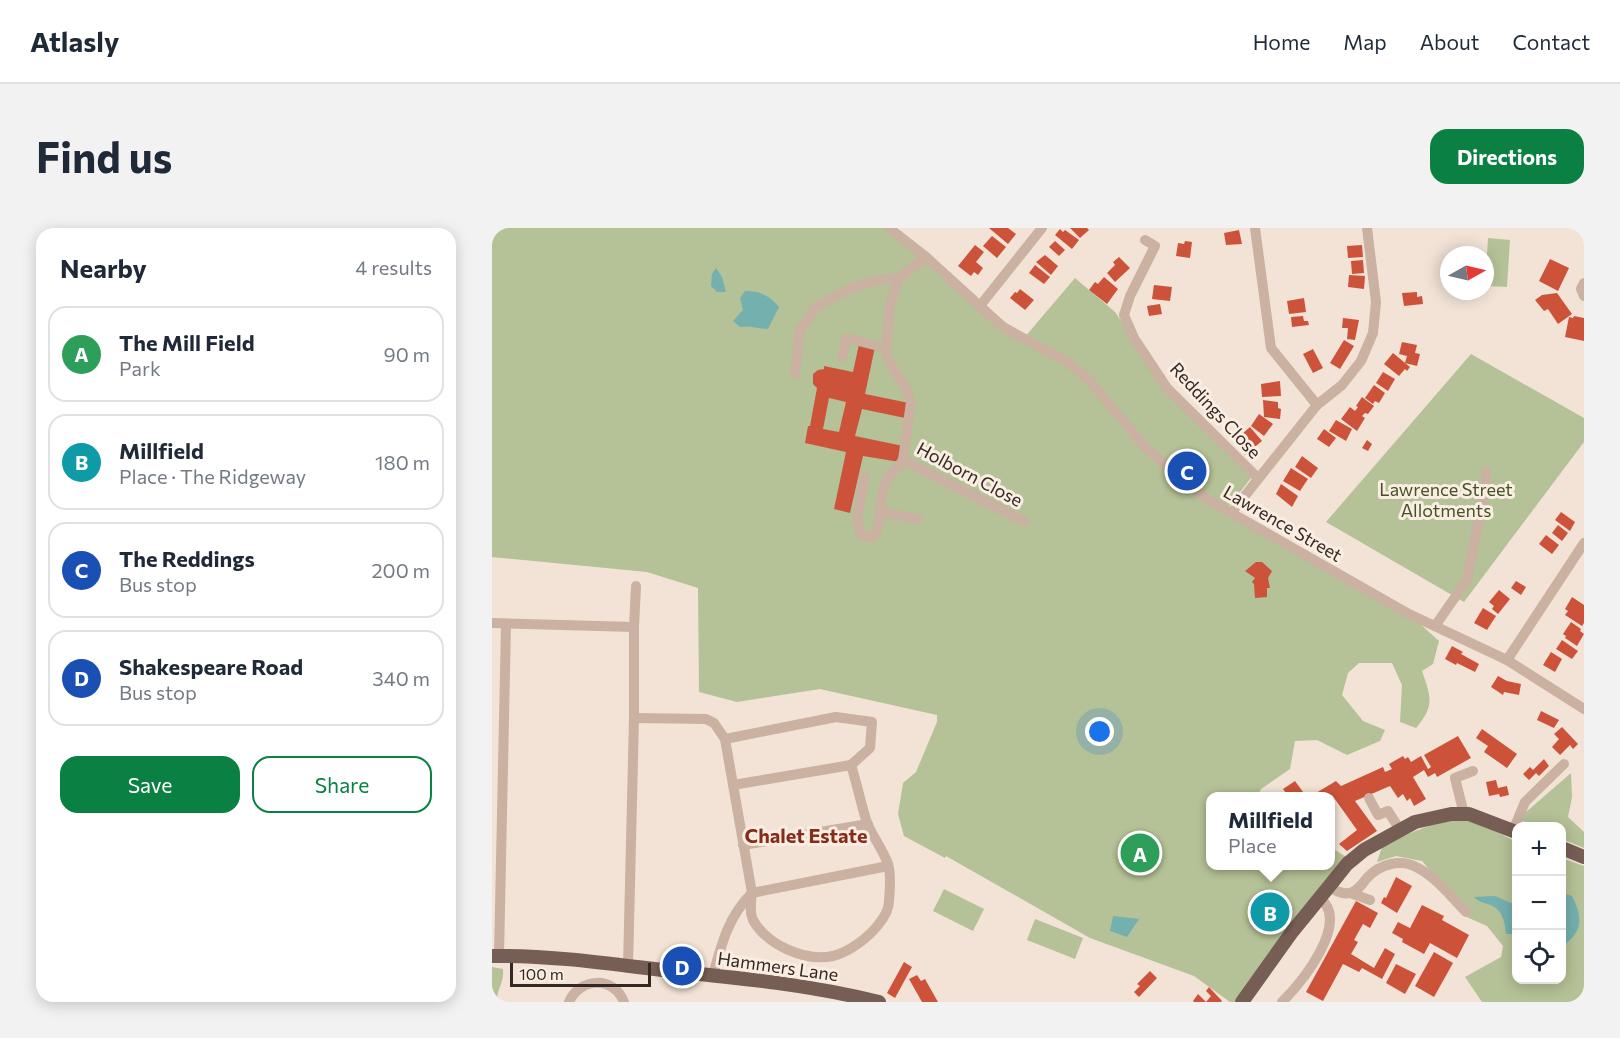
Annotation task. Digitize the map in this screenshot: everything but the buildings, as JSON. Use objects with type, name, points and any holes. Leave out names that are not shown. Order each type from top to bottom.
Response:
[{"type":"main road","points":[[1242,1002],[1292,932],[1356,856],[1415,822],[1451,814],[1464,814],[1512,830]]},
{"type":"main road","points":[[1566,849],[1584,856]]},
{"type":"main road","name":"Hammers Lane","points":[[496,956],[597,962],[713,975],[838,992],[879,1002]]},
{"type":"street","name":"Lawrence Street","points":[[890,228],[926,257],[1003,327],[1069,363],[1089,380],[1145,447],[1205,498],[1409,614],[1507,660],[1584,709]]},
{"type":"street","points":[[979,307],[1042,228]]},
{"type":"street","points":[[1255,228],[1270,348],[1317,405]]},
{"type":"street","points":[[1232,512],[1317,405],[1342,385],[1361,361],[1373,333],[1376,302],[1367,228]]},
{"type":"street","name":"Reddings Close","points":[[1145,240],[1155,246],[1130,296],[1124,315],[1134,338],[1167,388],[1258,478]]},
{"type":"street","points":[[795,374],[800,330],[816,307],[851,288],[878,280],[899,278],[926,257]]},
{"type":"street","name":"Holborn Close","points":[[899,278],[890,304],[886,348],[888,360],[905,387],[911,402],[903,460],[1025,522]]},
{"type":"street","points":[[1584,283],[1581,289],[1584,296]]},
{"type":"street","points":[[842,357],[847,338],[886,348]]},
{"type":"street","points":[[865,476],[857,519],[861,535],[867,537],[873,536],[877,531],[885,485],[889,476],[898,469],[903,460]]},
{"type":"street","points":[[1436,626],[1467,580],[1486,483],[1486,472]]},
{"type":"street","points":[[881,513],[918,519]]},
{"type":"street","points":[[1507,660],[1584,543]]},
{"type":"street","points":[[628,966],[636,586]]},
{"type":"street","points":[[492,623],[634,627]]},
{"type":"street","points":[[496,956],[506,624]]},
{"type":"street","points":[[725,739],[836,717],[872,722],[870,748],[851,765],[733,785]]},
{"type":"street","points":[[634,718],[706,719],[714,723],[725,739],[752,893],[750,908],[754,920],[777,944],[797,953],[833,956],[847,950],[871,935],[881,921],[889,903],[888,866],[868,824],[851,765]]},
{"type":"street","points":[[1518,822],[1525,802],[1564,764]]},
{"type":"street","points":[[1464,814],[1455,778],[1473,771]]},
{"type":"street","points":[[1369,798],[1378,815],[1388,811],[1400,830]]},
{"type":"street","points":[[743,845],[868,824]]},
{"type":"street","points":[[1350,893],[1358,890],[1372,873],[1382,867],[1403,863],[1417,867],[1429,875],[1466,912]]},
{"type":"street","points":[[713,975],[724,935],[739,906],[752,893],[888,866]]},
{"type":"street","points":[[1282,1002],[1300,985],[1326,940],[1330,915],[1324,892],[1350,893],[1370,900]]},
{"type":"street","points":[[596,982],[597,962]]},
{"type":"street","points":[[569,1002],[579,989],[586,984],[596,982],[613,987],[624,1002]]},
{"type":"green space","points":[[492,228],[889,228],[1024,338],[1075,278],[1115,312],[1168,389],[1251,478],[1227,509],[1409,614],[1439,641],[1433,664],[1422,671],[1430,701],[1426,713],[1416,728],[1400,722],[1402,685],[1392,663],[1359,663],[1348,673],[1342,695],[1363,721],[1385,730],[1380,741],[1347,755],[1317,740],[1295,741],[1290,769],[1260,792],[1206,792],[1206,870],[1335,870],[1335,850],[1353,861],[1243,1002],[1230,1002],[1194,976],[1090,938],[946,856],[945,858],[904,836],[898,814],[903,783],[916,772],[937,722],[937,715],[820,689],[737,702],[699,692],[698,588],[647,572],[492,557]]},
{"type":"green space","points":[[1488,238],[1510,240],[1507,287],[1494,286],[1494,246],[1488,246]]},
{"type":"green space","name":"Lawrence Street Allotments","points":[[1471,354],[1584,418],[1584,442],[1464,602],[1326,522]]},
{"type":"green space","points":[[1571,773],[1572,797],[1568,817],[1584,832],[1584,848],[1566,841],[1566,822],[1525,822],[1518,819]]},
{"type":"green space","points":[[1472,818],[1512,840],[1512,984],[1566,984],[1566,859],[1584,866],[1584,1002],[1482,1002],[1465,977],[1501,957],[1503,946],[1487,926],[1462,915],[1442,884],[1422,861],[1396,856],[1377,862],[1382,847],[1426,827]]},
{"type":"green space","points":[[944,889],[984,909],[973,931],[933,911]]},
{"type":"green space","points":[[1035,919],[1083,938],[1075,959],[1027,940]]},
{"type":"green space","points":[[492,967],[503,969],[497,1002],[492,1002]]},
{"type":"water","points":[[716,268],[722,277],[726,292],[717,292],[711,286],[712,274]]},
{"type":"water","points":[[745,291],[764,294],[779,307],[768,329],[740,327],[733,321],[743,310],[740,298]]},
{"type":"water","points":[[1566,894],[1572,896],[1579,918],[1577,930],[1566,944]]},
{"type":"water","points":[[1495,896],[1512,903],[1512,934],[1506,934],[1499,911],[1474,897]]},
{"type":"water","points":[[1113,916],[1139,919],[1127,937],[1110,931]]},
{"type":"place","name":"The Reddings","points":[[1187,471]]},
{"type":"place","name":"The Mill Field","points":[[1140,853]]},
{"type":"place","name":"Millfield","points":[[1270,912]]},
{"type":"place","name":"Shakespeare Road","points":[[682,966]]},
{"type":"district","name":"Chalet Estate","points":[[806,835]]}]
